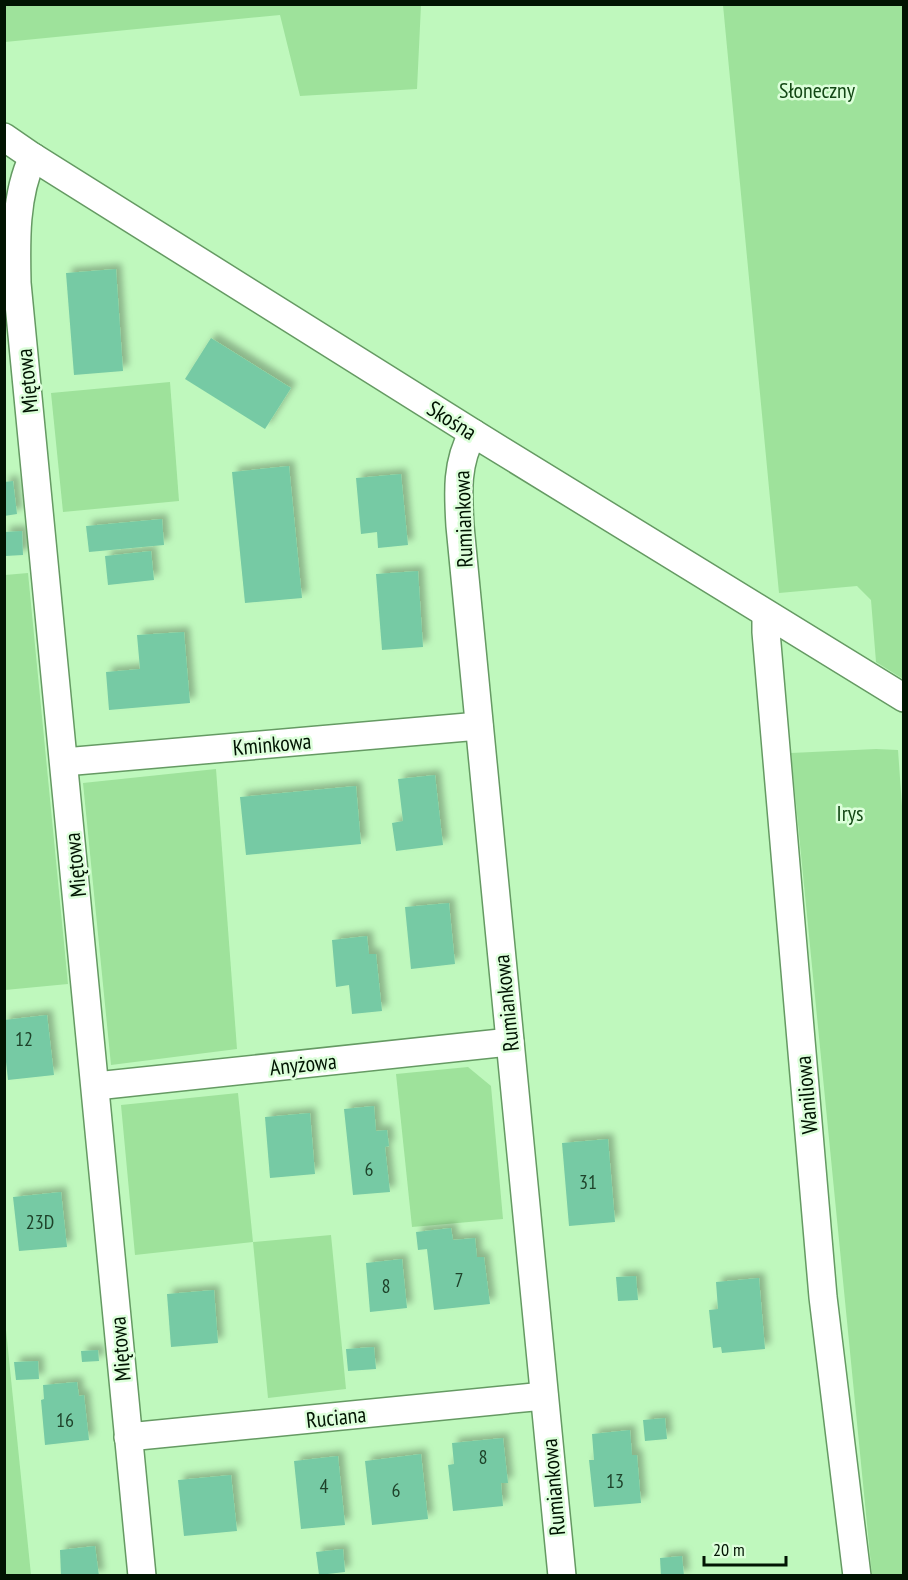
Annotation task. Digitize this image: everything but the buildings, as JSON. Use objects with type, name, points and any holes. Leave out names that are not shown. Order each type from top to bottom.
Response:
[{"type":"street","name":"Skośna","points":[[4,136],[33,157],[473,434],[903,698]]},
{"type":"street","name":"Miętowa","points":[[33,157],[21,194],[17,283],[142,1575]]},
{"type":"street","name":"Rumiankowa","points":[[473,434],[462,458],[458,492],[562,1575]]},
{"type":"street","name":"Waniliowa","points":[[766,614],[824,1297],[857,1575]]},
{"type":"street","name":"Kminkowa","points":[[64,762],[479,726]]},
{"type":"street","name":"Anyżowa","points":[[96,1086],[510,1042]]},
{"type":"street","name":"Ruciana","points":[[128,1437],[544,1396]]},
{"type":"green space","points":[[5,4],[421,5],[417,89],[300,96],[280,15],[5,42]]},
{"type":"green space","name":"Słoneczny","points":[[723,5],[903,5],[903,679],[876,662],[871,600],[857,586],[779,593]]},
{"type":"green space","points":[[170,382],[179,501],[63,512],[51,393]]},
{"type":"green space","points":[[28,573],[68,984],[5,990],[5,575]]},
{"type":"green space","name":"Irys","points":[[898,750],[902,806],[904,806],[903,1576],[872,1575],[791,753]]},
{"type":"green space","points":[[216,769],[237,1049],[111,1065],[83,783]]},
{"type":"green space","points":[[468,1067],[491,1086],[503,1219],[412,1227],[396,1074]]},
{"type":"green space","points":[[238,1093],[253,1242],[135,1255],[121,1105]]},
{"type":"green space","points":[[331,1235],[346,1389],[268,1398],[253,1242]]},
{"type":"green space","points":[[5,1320],[31,1575],[5,1575]]}]
